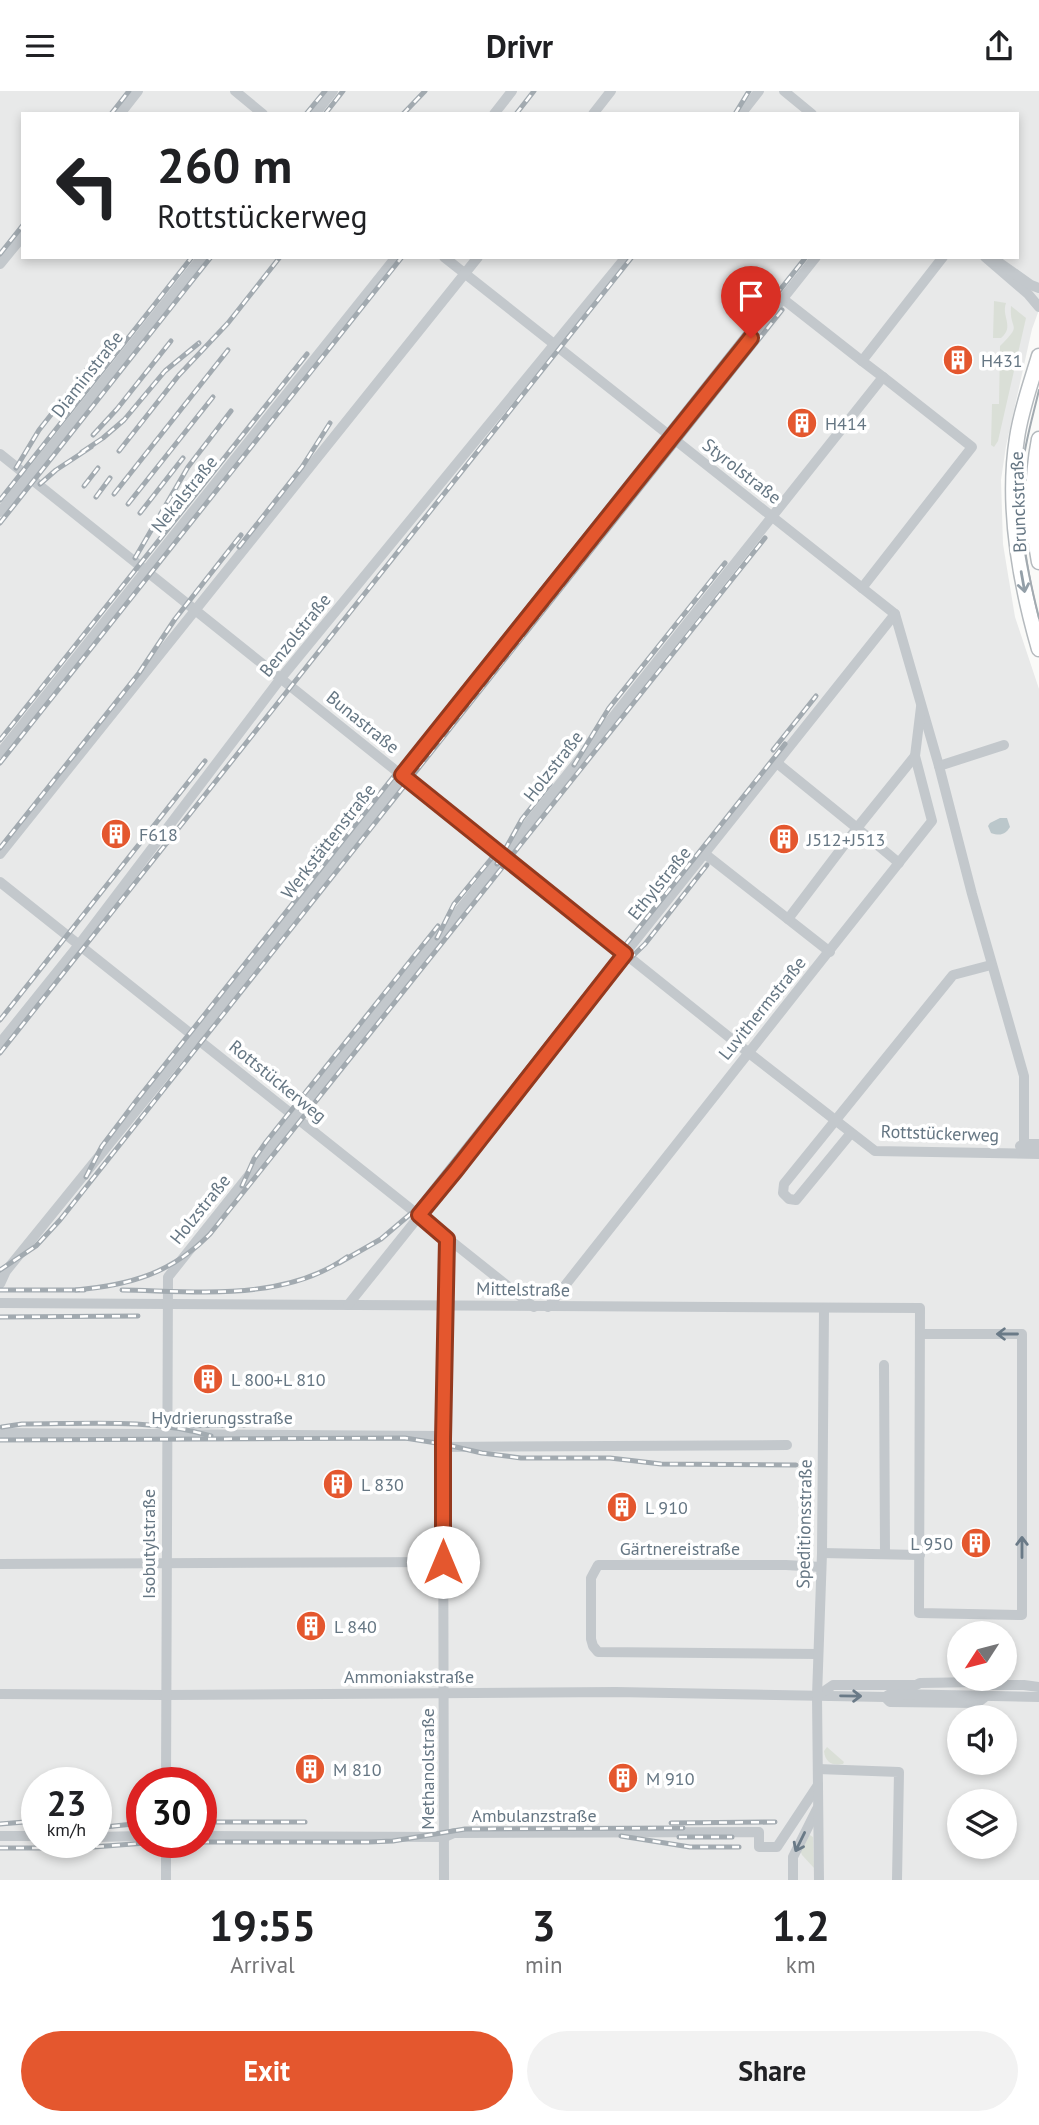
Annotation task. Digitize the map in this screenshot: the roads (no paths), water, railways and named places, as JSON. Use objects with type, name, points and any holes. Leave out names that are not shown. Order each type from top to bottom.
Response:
[{"type":"main road","name":"Brunckstraße","points":[[1039,356],[1021,417],[1014,462],[1014,507],[1024,590],[1039,649]]},
{"type":"main road","points":[[1021,417],[1029,432],[1039,440]]},
{"type":"main road","name":"Brunckstraße","points":[[1039,440],[1032,494],[1039,562]]},
{"type":"street","points":[[122,112],[138,91]]},
{"type":"street","points":[[234,91],[260,112]]},
{"type":"street","points":[[317,112],[333,91]]},
{"type":"street","points":[[496,112],[512,91]]},
{"type":"street","points":[[595,112],[611,91]]},
{"type":"street","points":[[743,112],[759,91]]},
{"type":"street","points":[[784,91],[810,112]]},
{"type":"street","points":[[0,264],[21,238]]},
{"type":"street","name":"Diaminstraße","points":[[0,512],[200,259]]},
{"type":"street","name":"Nekalstraße","points":[[0,753],[394,259]]},
{"type":"street","name":"Styrolstraße","points":[[446,259],[895,614]]},
{"type":"street","points":[[0,854],[476,259]]},
{"type":"street","name":"Benzolstraße","points":[[0,1043],[78,946],[281,678],[624,259]]},
{"type":"street","name":"Werkstättenstraße","points":[[0,1284],[6,1271],[195,1038],[814,259]]},
{"type":"street","points":[[862,361],[941,259]]},
{"type":"street","points":[[996,263],[1039,288]]},
{"type":"street","points":[[996,263],[1039,307]]},
{"type":"street","points":[[783,299],[972,447],[862,588]]},
{"type":"street","name":"Holzstraße","points":[[168,1305],[168,1277],[883,377]]},
{"type":"street","name":"Bunastraße","points":[[0,454],[836,1121]]},
{"type":"street","points":[[895,614],[1024,1076],[1024,1149]]},
{"type":"street","name":"Ethylstraße","points":[[348,1305],[895,614]]},
{"type":"street","name":"Luvithermstraße","points":[[548,1307],[932,821],[915,757],[921,708]]},
{"type":"street","points":[[939,766],[1004,745]]},
{"type":"street","points":[[788,919],[915,757]]},
{"type":"street","points":[[777,763],[899,863]]},
{"type":"street","points":[[705,854],[830,953]]},
{"type":"street","name":"Rottstückerweg","points":[[0,883],[534,1307]]},
{"type":"street","points":[[851,1133],[796,1200],[789,1199],[783,1193],[784,1184],[953,975],[991,965]]},
{"type":"street","name":"Rottstückerweg","points":[[836,1121],[875,1151],[1009,1153],[1039,1144]]},
{"type":"street","name":"Rottstückerweg","points":[[1024,1149],[1039,1154]]},
{"type":"street","name":"Methanolstraße","points":[[444,1880],[443,1441],[447,1239]]},
{"type":"street","name":"Mittelstraße","points":[[0,1303],[920,1308],[920,1334]]},
{"type":"street","name":"Isobutylstraße","points":[[166,1767],[168,1305]]},
{"type":"street","name":"Speditionsstraße","points":[[820,1880],[817,1696],[822,1552],[824,1309]]},
{"type":"street","points":[[920,1334],[1022,1334],[1022,1615],[919,1613],[920,1555],[920,1334]]},
{"type":"street","points":[[884,1364],[885,1554]]},
{"type":"street","name":"Hydrierungsstraße","points":[[0,1433],[787,1445]]},
{"type":"street","points":[[822,1552],[920,1555]]},
{"type":"street","points":[[0,1564],[443,1562]]},
{"type":"street","name":"Gärtnereistraße","points":[[818,1654],[598,1652],[591,1639],[591,1578],[598,1565],[821,1567]]},
{"type":"street","name":"Ammoniakstraße","points":[[817,1696],[833,1685],[947,1683]]},
{"type":"street","points":[[880,1685],[888,1695]]},
{"type":"street","name":"Ammoniakstraße","points":[[1017,1685],[1039,1687]]},
{"type":"street","points":[[985,1691],[985,1697]]},
{"type":"street","name":"Ammoniakstraße","points":[[0,1694],[616,1692],[888,1695],[890,1702],[946,1703],[977,1703],[985,1697],[1039,1697]]},
{"type":"street","points":[[818,1769],[899,1772],[898,1880]]},
{"type":"street","name":"Ambulanzstraße","points":[[217,1836],[445,1837],[454,1833],[759,1832],[759,1847],[778,1847],[818,1785]]},
{"type":"street","points":[[793,1880],[793,1857],[818,1806]]},
{"type":"street","points":[[0,1836],[21,1836]]},
{"type":"street","points":[[166,1858],[166,1880]]},
{"type":"tram line","points":[[1039,390],[1023,459],[1020,506],[1027,563],[1039,618]]},
{"type":"railway","points":[[113,112],[129,91]]},
{"type":"railway","points":[[308,112],[325,91]]},
{"type":"railway","points":[[327,112],[343,91]]},
{"type":"railway","points":[[405,112],[425,91]]},
{"type":"railway","points":[[518,112],[534,91]]},
{"type":"railway","points":[[736,112],[749,91]]},
{"type":"railway","points":[[0,254],[21,228]]},
{"type":"railway","points":[[0,500],[190,259]]},
{"type":"railway","points":[[0,523],[209,259]]},
{"type":"railway","points":[[119,451],[179,375],[228,323],[278,259]]},
{"type":"railway","points":[[0,763],[400,259]]},
{"type":"railway","points":[[0,1053],[630,259]]},
{"type":"railway","points":[[86,1177],[102,1146],[136,1101],[804,259]]},
{"type":"railway","points":[[0,1270],[36,1246],[60,1220],[782,310]]},
{"type":"railway","points":[[16,468],[39,430],[87,369],[120,337]]},
{"type":"railway","points":[[93,435],[171,341]]},
{"type":"railway","points":[[82,452],[124,420],[165,371],[199,343]]},
{"type":"railway","points":[[114,494],[228,350]]},
{"type":"railway","points":[[0,740],[307,354]]},
{"type":"railway","points":[[128,504],[213,397]]},
{"type":"railway","points":[[135,558],[188,467],[231,411]]},
{"type":"railway","points":[[239,547],[302,467],[330,423]]},
{"type":"railway","points":[[40,484],[91,447]]},
{"type":"railway","points":[[140,513],[183,458]]},
{"type":"railway","points":[[84,486],[98,468]]},
{"type":"railway","points":[[96,497],[110,478]]},
{"type":"railway","points":[[0,848],[139,673],[175,619],[241,535]]},
{"type":"railway","points":[[76,1290],[114,1285],[148,1275],[180,1259],[210,1234],[765,538]]},
{"type":"railway","points":[[574,765],[609,708],[725,563]]},
{"type":"railway","points":[[773,750],[816,696]]},
{"type":"railway","points":[[339,1263],[381,1239],[414,1211],[785,744]]},
{"type":"railway","points":[[0,1020],[205,761]]},
{"type":"railway","points":[[497,864],[522,819],[550,784]]},
{"type":"railway","points":[[437,938],[454,904],[491,859]]},
{"type":"railway","points":[[606,982],[645,944],[707,865]]},
{"type":"railway","points":[[242,1186],[254,1159],[266,1142],[438,926]]},
{"type":"railway","points":[[122,1290],[209,1292],[268,1287],[296,1281],[347,1257]]},
{"type":"railway","points":[[0,1290],[84,1290]]},
{"type":"railway","points":[[0,1317],[138,1316]]},
{"type":"railway","points":[[2,1427],[22,1424],[118,1423],[188,1430],[211,1436]]},
{"type":"railway","points":[[192,1426],[249,1425]]},
{"type":"railway","points":[[0,1440],[405,1438],[521,1458],[610,1458],[661,1464],[796,1465]]},
{"type":"railway","points":[[0,1824],[21,1822]]},
{"type":"railway","points":[[217,1822],[305,1822]]},
{"type":"railway","points":[[671,1823],[775,1822]]},
{"type":"railway","points":[[112,1826],[126,1825]]},
{"type":"railway","points":[[217,1842],[393,1841],[465,1829],[683,1828]]},
{"type":"railway","points":[[621,1836],[690,1847],[739,1847]]},
{"type":"railway","points":[[679,1837],[732,1837]]},
{"type":"railway","points":[[0,1848],[80,1848],[126,1845]]},
{"type":"place","name":"H431","points":[[958,360]]},
{"type":"place","name":"H414","points":[[802,423]]},
{"type":"place","name":"F618","points":[[116,834]]},
{"type":"place","name":"J512+J513","points":[[784,839]]},
{"type":"place","name":"L 800+L 810","points":[[208,1379]]},
{"type":"place","name":"L 830","points":[[338,1484]]},
{"type":"place","name":"L 910","points":[[622,1507]]},
{"type":"place","name":"L 950","points":[[976,1543]]},
{"type":"place","name":"L 840","points":[[311,1626]]},
{"type":"place","name":"M 810","points":[[310,1769]]},
{"type":"place","name":"M 910","points":[[623,1778]]}]
